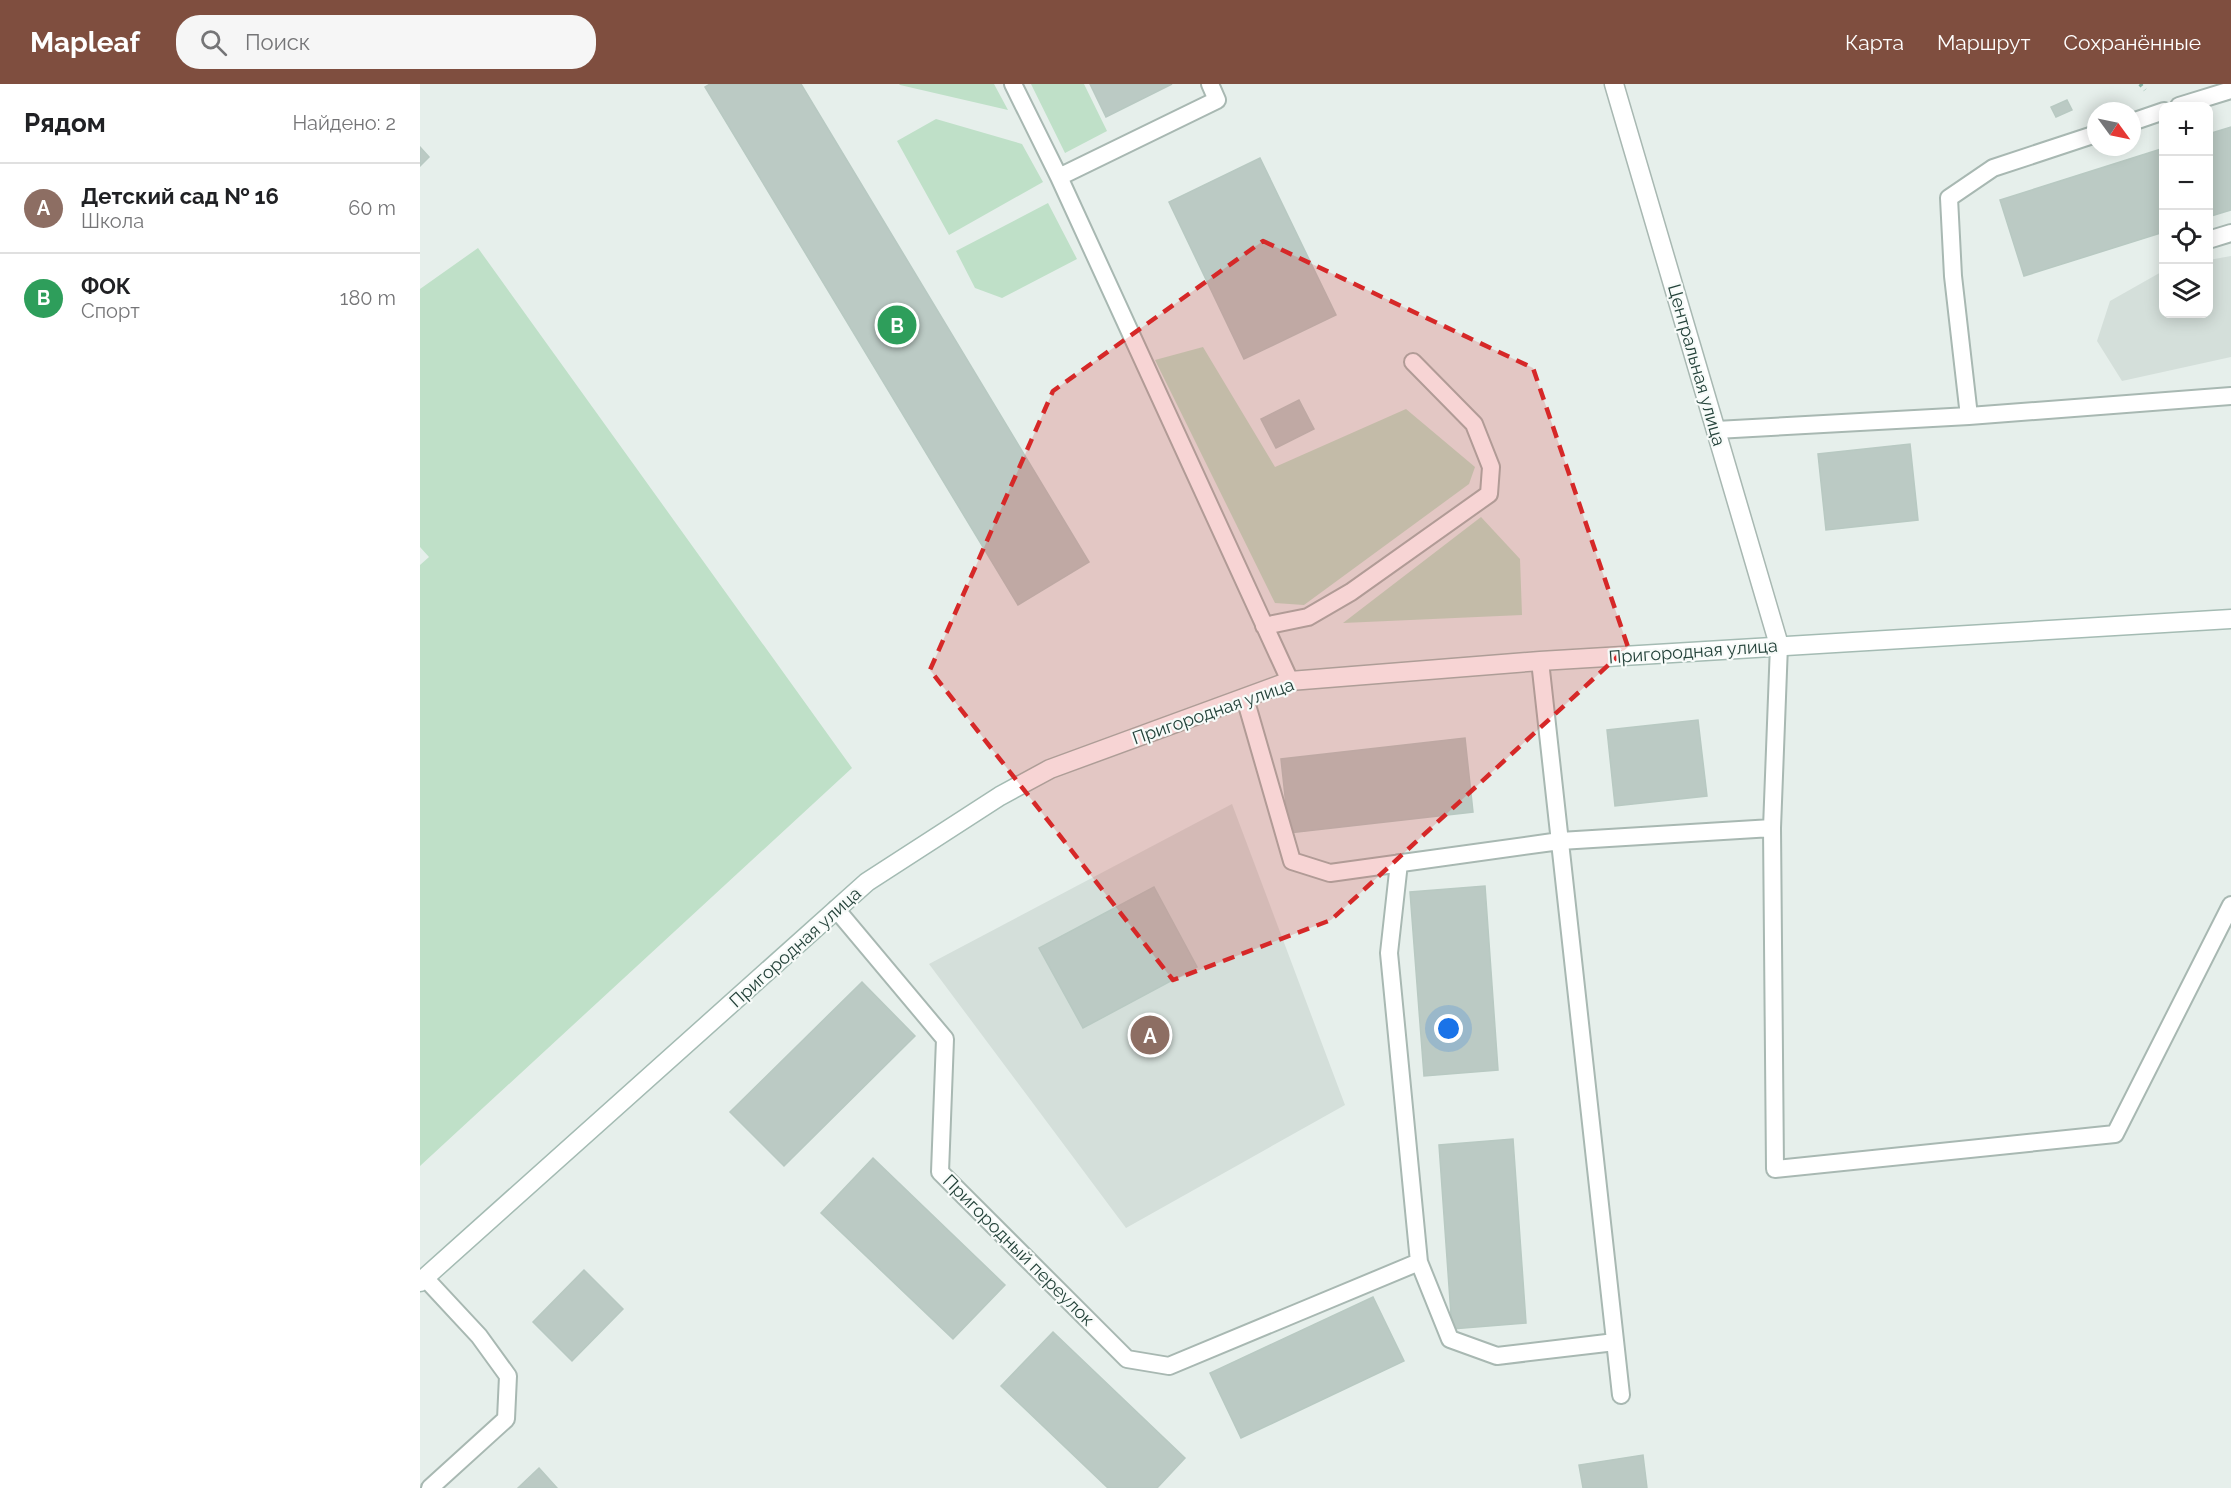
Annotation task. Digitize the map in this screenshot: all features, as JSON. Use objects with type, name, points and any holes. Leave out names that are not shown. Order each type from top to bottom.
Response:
[{"type":"main road","name":"Центральная улица","points":[[1614,84],[1779,645]]},
{"type":"main road","name":"Пригородная улица","points":[[422,1280],[867,882],[1000,796],[1050,769],[1290,681],[1779,645],[2231,620]]},
{"type":"lane","points":[[1013,84],[1059,177],[1290,681]]},
{"type":"lane","points":[[1059,177],[1217,100],[1210,84]]},
{"type":"lane","points":[[2190,102],[2229,88]]},
{"type":"lane","points":[[2141,119],[2159,112]]},
{"type":"lane","points":[[1969,416],[1953,276],[1949,198],[1993,168],[2087,137]]},
{"type":"lane","points":[[2213,238],[2231,233]]},
{"type":"lane","points":[[1264,626],[1308,617],[1342,597],[1489,494],[1491,466],[1474,424],[1413,362]]},
{"type":"lane","points":[[1716,430],[1969,416],[2231,396]]},
{"type":"lane","points":[[1779,645],[1772,828],[1775,1169],[2115,1134],[2231,905]]},
{"type":"lane","points":[[1540,661],[1621,1395]]},
{"type":"lane","points":[[1245,698],[1292,861],[1330,873],[1560,842],[1772,828]]},
{"type":"lane","points":[[1398,863],[1389,952],[1419,1262],[1450,1339],[1497,1356],[1615,1342]]},
{"type":"lane","name":"Пригородный переулок","points":[[836,909],[945,1040],[940,1172],[1127,1359],[1169,1366],[1419,1262]]},
{"type":"lane","points":[[422,1280],[479,1336],[508,1376],[506,1419],[430,1488]]},
{"type":"highlighted area","points":[[1263,241],[1533,368],[1628,647],[1331,920],[1173,980],[930,670],[1053,391]]},
{"type":"shaded area","points":[[2231,256],[2231,357],[2122,381],[2097,341],[2110,301],[2159,273],[2159,318],[2213,318],[2213,259]]},
{"type":"shaded area","points":[[1232,804],[1345,1105],[1126,1228],[929,964]]},
{"type":"green space","points":[[994,84],[1008,110],[900,85]]},
{"type":"green space","points":[[1031,84],[1084,84],[1107,131],[1065,153]]},
{"type":"green space","points":[[936,119],[1022,144],[1043,182],[949,235],[897,141]]},
{"type":"green space","points":[[1048,203],[1077,259],[1002,298],[975,288],[956,251]]},
{"type":"green space","points":[[478,248],[852,768],[420,1166],[420,565],[429,557],[420,547],[420,289]]},
{"type":"green space","points":[[1203,347],[1275,467],[1406,409],[1475,467],[1469,484],[1304,605],[1275,603],[1155,360]]},
{"type":"green space","points":[[1481,517],[1520,559],[1522,615],[1343,623]]},
{"type":"building","points":[[710,84],[801,84],[1089,562],[1018,605],[705,87]]},
{"type":"building","points":[[1090,84],[1172,84],[1106,117]]},
{"type":"building","points":[[2067,100],[2072,110],[2056,117],[2051,107]]},
{"type":"building","points":[[2231,127],[2231,210],[2213,215],[2213,156],[2213,132]]},
{"type":"building","points":[[420,147],[429,157],[420,166]]},
{"type":"building","points":[[2159,150],[2159,234],[2024,276],[2000,200]]},
{"type":"building","points":[[1260,158],[1336,315],[1244,359],[1169,202]]},
{"type":"building","points":[[1299,400],[1314,429],[1276,448],[1261,419]]},
{"type":"building","points":[[1910,444],[1918,520],[1826,530],[1818,454]]},
{"type":"building","points":[[1698,720],[1707,796],[1615,806],[1607,730]]},
{"type":"building","points":[[1465,738],[1473,812],[1289,833],[1281,759]]},
{"type":"building","points":[[1485,886],[1498,1070],[1424,1076],[1410,892]]},
{"type":"building","points":[[1154,887],[1197,967],[1083,1028],[1039,948]]},
{"type":"building","points":[[862,982],[915,1036],[784,1166],[730,1112]]},
{"type":"building","points":[[1513,1139],[1526,1323],[1452,1329],[1439,1145]]},
{"type":"building","points":[[873,1158],[1005,1285],[953,1339],[821,1213]]},
{"type":"building","points":[[584,1270],[623,1309],[572,1361],[533,1322]]},
{"type":"building","points":[[1373,1297],[1404,1361],[1241,1438],[1210,1373]]},
{"type":"building","points":[[1053,1332],[1185,1458],[1157,1488],[1108,1488],[1001,1386]]},
{"type":"building","points":[[1643,1455],[1647,1488],[1583,1488],[1579,1465]]},
{"type":"building","points":[[539,1468],[557,1488],[518,1488]]},
{"type":"place","name":"ФОК","points":[[897,325]]},
{"type":"place","name":"Детский сад № 16","points":[[1150,1035]]}]
